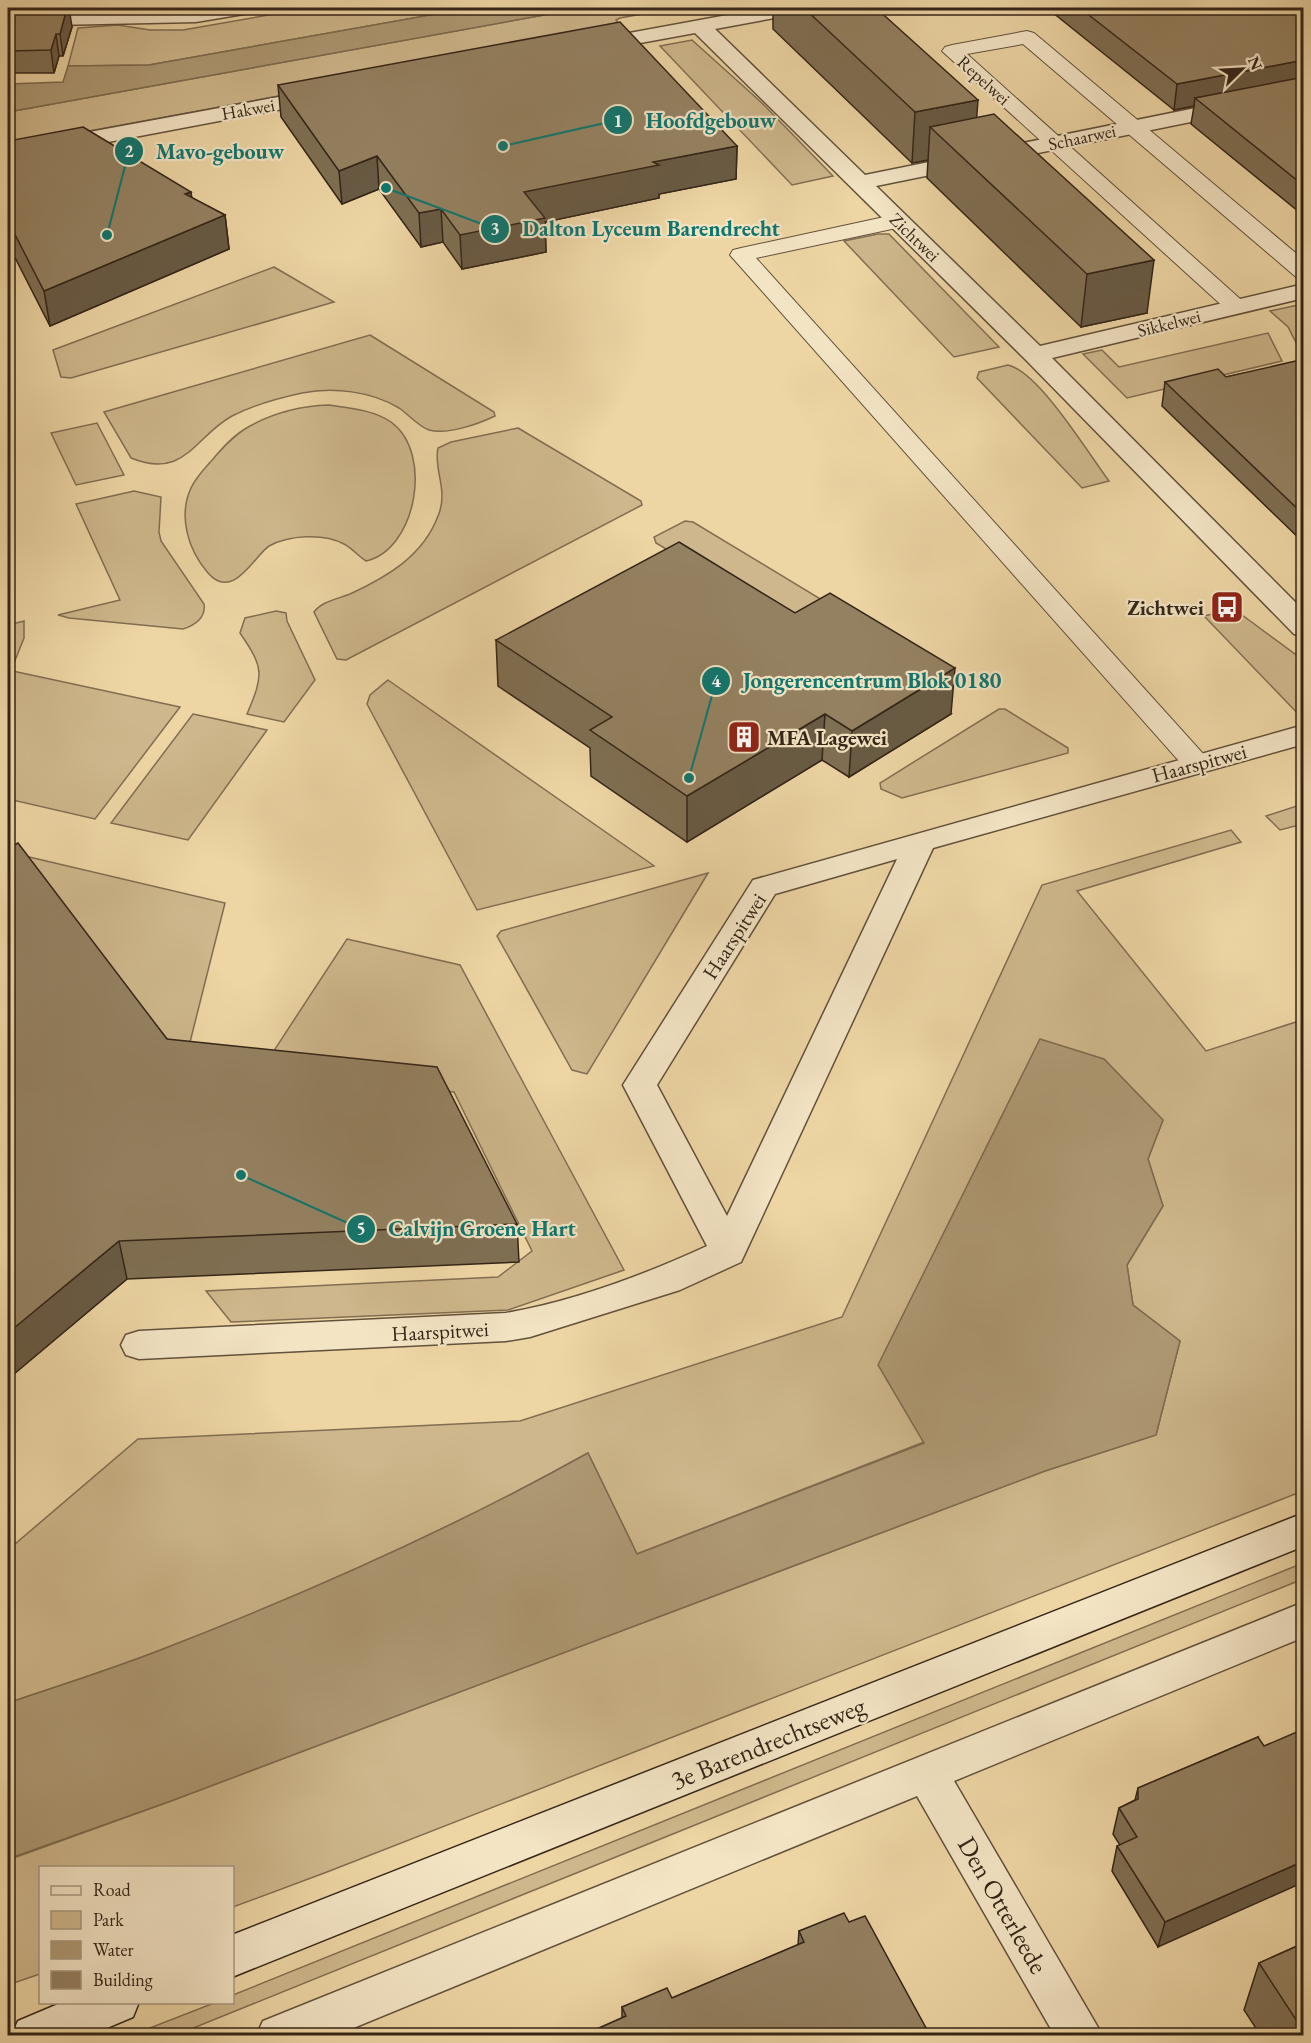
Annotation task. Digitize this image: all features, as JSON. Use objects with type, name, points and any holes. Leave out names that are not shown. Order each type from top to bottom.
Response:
[{"type":"street","points":[[8,20],[141,12],[196,16],[244,8]]},
{"type":"street","points":[[570,50],[796,8]]},
{"type":"street","name":"Zichtwei","points":[[701,27],[1035,355],[1304,628]]},
{"type":"street","name":"Hakwei","points":[[8,154],[339,92]]},
{"type":"street","name":"Schaarwei","points":[[860,183],[1304,92]]},
{"type":"street","name":"Sikkelwei","points":[[1035,355],[1304,291]]},
{"type":"street","name":"Haarspitwei","points":[[139,1345],[507,1327],[530,1323],[667,1280],[728,1252],[640,1085],[764,887],[921,840],[1304,734]]},
{"type":"street","points":[[728,1252],[921,840]]},
{"type":"street","name":"3e Barendrechtseweg","points":[[234,1955],[1304,1529]]},
{"type":"street","points":[[279,2036],[1304,1619]]},
{"type":"street","name":"Den Otterleede","points":[[927,1774],[1080,2036]]},
{"type":"street","points":[[34,2036],[112,2004]]},
{"type":"lane","name":"Repelwei","points":[[1236,306],[952,51],[1027,36],[1304,272]]},
{"type":"lane","points":[[898,221],[741,255],[1196,763]]},
{"type":"green space","points":[[309,8],[470,8],[149,65],[68,66],[78,28],[118,25],[150,30],[183,30]]},
{"type":"green space","points":[[583,8],[676,8],[620,18],[616,20],[623,29],[534,49],[8,146],[8,112]]},
{"type":"green space","points":[[692,40],[762,103],[833,176],[792,185],[660,46]]},
{"type":"green space","points":[[889,234],[999,347],[954,357],[844,241]]},
{"type":"green space","points":[[274,267],[334,302],[71,378],[61,377],[53,350]]},
{"type":"green space","points":[[1303,304],[1304,356],[1288,327],[1270,311]]},
{"type":"green space","points":[[1268,333],[1282,361],[1127,398],[1083,354],[1102,350],[1119,367]]},
{"type":"green space","points":[[370,335],[494,412],[495,416],[463,428],[445,431],[429,430],[388,402],[352,392],[314,391],[257,405],[240,412],[219,425],[188,453],[164,464],[131,458],[104,412]]},
{"type":"green space","points":[[1008,365],[1034,382],[1048,397],[1109,481],[1082,488],[977,378],[979,372]]},
{"type":"green space","points":[[329,405],[377,415],[391,422],[404,436],[412,455],[415,477],[413,499],[407,520],[397,539],[383,553],[366,561],[347,546],[327,538],[306,537],[277,542],[263,551],[235,580],[217,581],[201,564],[187,532],[185,510],[195,480],[226,445],[250,426],[288,411]]},
{"type":"green space","points":[[97,423],[124,475],[76,485],[51,433]]},
{"type":"green space","points":[[518,428],[641,501],[642,505],[346,660],[337,659],[314,612],[326,603],[350,594],[390,572],[402,564],[423,543],[441,507],[442,489],[437,464],[438,448],[451,442]]},
{"type":"green space","points":[[134,491],[161,497],[159,532],[161,541],[204,604],[201,617],[183,629],[58,615],[120,600],[76,504]]},
{"type":"green space","points":[[685,521],[693,522],[832,606],[797,628],[656,543],[654,537]]},
{"type":"green space","points":[[1234,609],[1303,660],[1303,719],[1204,616]]},
{"type":"green space","points":[[276,611],[286,613],[287,621],[315,680],[284,722],[247,714],[259,680],[259,672],[254,655],[240,633],[245,618]]},
{"type":"green space","points":[[24,621],[24,638],[14,663],[8,662],[8,625]]},
{"type":"green space","points":[[8,670],[180,707],[95,819],[8,799]]},
{"type":"green space","points":[[388,680],[654,866],[477,910],[367,704],[370,695]]},
{"type":"green space","points":[[999,709],[1005,709],[1068,748],[1068,753],[902,798],[881,789],[880,783]]},
{"type":"green space","points":[[193,714],[267,730],[188,840],[111,823]]},
{"type":"green space","points":[[1303,804],[1303,824],[1280,830],[1266,816]]},
{"type":"green space","points":[[1231,830],[1241,842],[1077,891],[1206,1051],[1299,1021],[1303,1027],[1303,1491],[234,1907],[234,1866],[39,1866],[39,1974],[8,1985],[8,1860],[171,1801],[1045,1471],[1156,1435],[1180,1341],[1133,1305],[1127,1265],[1163,1206],[1148,1159],[1163,1120],[924,1442],[637,1554],[588,1453],[483,1508],[322,1584],[158,1651],[8,1703],[8,1550],[138,1439],[520,1421],[842,1317],[1042,885]]},
{"type":"green space","points":[[8,852],[225,903],[183,1070]]},
{"type":"green space","points":[[708,873],[587,1074],[572,1070],[497,936],[501,931]]},
{"type":"green space","points":[[347,939],[460,965],[624,1270],[508,1310],[231,1322],[206,1291],[498,1277],[532,1251],[454,1092],[258,1075]]},
{"type":"green space","points":[[1303,1563],[1303,1579],[176,2035],[132,2035],[211,2004],[234,2004],[234,1995]]},
{"type":"water","points":[[470,8],[583,8],[8,112],[8,84],[63,82],[68,66],[149,65]]},
{"type":"water","points":[[1040,1039],[1104,1059],[1163,1120],[1148,1159],[1163,1206],[1127,1265],[1133,1305],[1180,1341],[1156,1435],[1045,1471],[171,1801],[8,1859],[8,1703],[158,1651],[322,1584],[483,1508],[588,1453],[637,1554],[924,1443],[878,1365]]},
{"type":"building","points":[[8,8],[67,8],[60,34],[56,34],[51,50],[8,51]]},
{"type":"building","points":[[804,8],[876,8],[978,100],[915,112]]},
{"type":"building","points":[[1080,8],[1304,8],[1304,60],[1177,84]]},
{"type":"building","points":[[620,22],[737,146],[653,162],[659,165],[524,192],[545,218],[460,235],[441,209],[419,213],[377,156],[339,171],[278,85]]},
{"type":"building","points":[[1304,77],[1304,186],[1195,98]]},
{"type":"building","points":[[994,114],[1154,260],[1087,274],[930,127]]},
{"type":"building","points":[[83,127],[191,192],[185,194],[225,215],[44,291],[8,221],[8,141]]},
{"type":"building","points":[[1304,361],[1304,515],[1165,382],[1218,369],[1226,377]]},
{"type":"building","name":"MFA Lagewei","points":[[679,542],[795,613],[830,593],[955,668],[852,731],[825,714],[687,796],[590,730],[612,717],[496,640]]},
{"type":"building","points":[[18,843],[167,1039],[437,1067],[517,1224],[119,1241],[8,1333],[8,848]]},
{"type":"building","points":[[1304,1729],[1304,1861],[1165,1922],[1117,1846],[1137,1837],[1119,1808],[1138,1799],[1138,1788],[1258,1737],[1264,1746]]},
{"type":"building","points":[[844,1913],[849,1922],[865,1916],[926,2028],[909,2036],[581,2036],[626,2016],[622,2007],[667,1988],[672,1998],[804,1942],[799,1931]]},
{"type":"building","points":[[1304,1943],[1304,2032],[1259,1963]]},
{"type":"place","name":"Hoofdgebouw","points":[[503,146]]},
{"type":"place","name":"Dalton Lyceum Barendrecht","points":[[386,188]]},
{"type":"place","name":"Mavo-gebouw","points":[[107,235]]},
{"type":"place","name":"Zichtwei","points":[[1227,607]]},
{"type":"place","name":"MFA Lagewei","points":[[744,737]]},
{"type":"place","name":"Jongerencentrum Blok 0180","points":[[689,778]]},
{"type":"place","name":"Calvijn Groene Hart","points":[[241,1175]]}]
